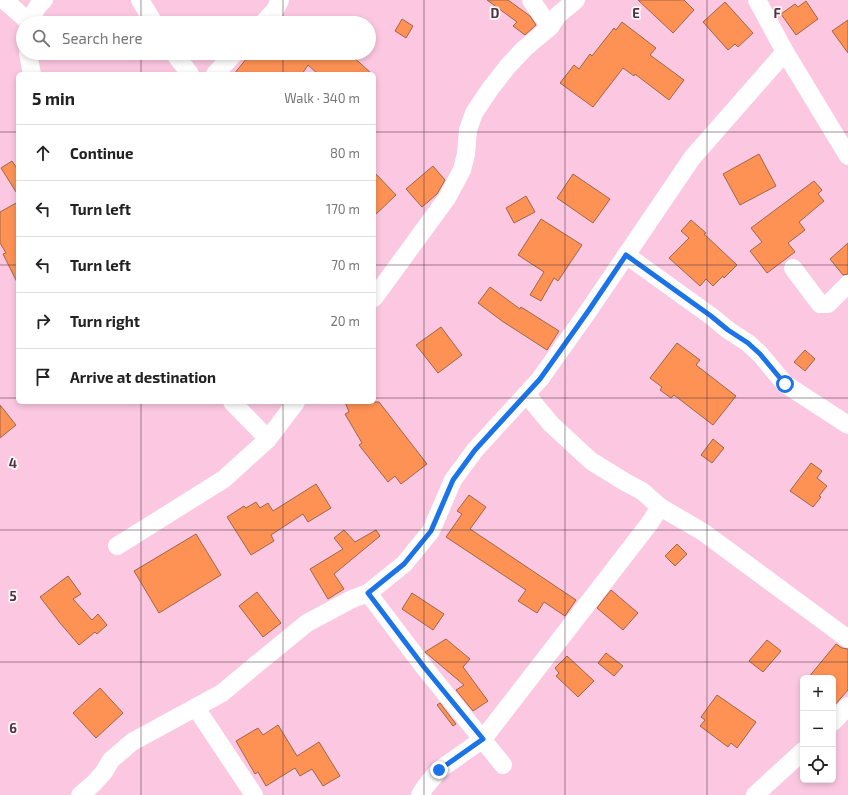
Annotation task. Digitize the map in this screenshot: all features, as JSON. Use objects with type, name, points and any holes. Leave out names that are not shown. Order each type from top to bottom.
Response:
[{"type":"street","points":[[4,0],[21,16]]},
{"type":"street","points":[[32,16],[44,0]]},
{"type":"street","points":[[140,0],[150,16]]},
{"type":"street","points":[[269,16],[275,10],[280,0]]},
{"type":"street","points":[[530,0],[550,27]]},
{"type":"street","points":[[377,288],[447,198],[462,170],[466,154],[468,130],[474,113],[478,107],[508,66],[524,49],[550,27],[558,15],[576,0]]},
{"type":"street","points":[[757,0],[785,52],[848,156]]},
{"type":"street","points":[[80,795],[104,772],[112,760],[132,742],[222,694],[258,662],[307,623],[352,599],[368,593],[404,564],[431,531],[453,480],[475,450],[540,379],[589,310],[692,158],[785,52]]},
{"type":"street","points":[[29,60],[32,72]]},
{"type":"street","points":[[179,60],[188,72]]},
{"type":"street","points":[[217,72],[228,60]]},
{"type":"street","points":[[626,255],[748,343],[760,354],[785,384],[848,425]]},
{"type":"street","points":[[793,268],[820,304],[828,304],[848,284]]},
{"type":"street","points":[[526,394],[551,424],[591,461],[642,491],[660,507],[703,532],[848,640]]},
{"type":"street","points":[[234,404],[268,439]]},
{"type":"street","points":[[117,546],[224,479],[268,439],[294,404]]},
{"type":"street","points":[[420,795],[439,770],[483,739],[649,524],[660,507]]},
{"type":"street","points":[[368,593],[424,667],[503,765]]},
{"type":"street","points":[[836,719],[848,706]]},
{"type":"street","points":[[196,708],[254,795]]},
{"type":"street","points":[[755,795],[800,754]]},
{"type":"building","points":[[487,0],[508,0],[530,16],[536,25],[525,35],[513,26],[517,22]]},
{"type":"building","points":[[638,0],[684,0],[694,10],[673,33]]},
{"type":"building","points":[[806,1],[818,19],[796,35],[781,14],[795,4],[798,7]]},
{"type":"building","points":[[725,2],[753,33],[738,47],[735,44],[728,50],[703,22]]},
{"type":"building","points":[[402,19],[413,26],[406,38],[395,31]]},
{"type":"building","points":[[848,20],[848,53],[832,31]]},
{"type":"building","points":[[622,22],[656,48],[650,55],[684,80],[669,100],[635,74],[634,76],[623,68],[593,107],[560,83],[574,65],[579,69],[590,54],[592,56],[614,28],[616,30]]},
{"type":"building","points":[[245,60],[357,60],[370,72],[316,72],[308,65],[303,72],[236,72]]},
{"type":"building","points":[[759,154],[776,186],[740,205],[723,174]]},
{"type":"building","points":[[12,161],[16,167],[16,192],[1,168]]},
{"type":"building","points":[[433,166],[445,180],[437,194],[422,207],[406,189]]},
{"type":"building","points":[[376,174],[396,195],[376,214]]},
{"type":"building","points":[[573,174],[610,199],[593,223],[557,198]]},
{"type":"building","points":[[814,181],[822,190],[818,194],[824,201],[799,222],[805,230],[788,243],[795,252],[767,273],[750,251],[762,242],[751,228]]},
{"type":"building","points":[[526,196],[535,212],[514,223],[506,208]]},
{"type":"building","points":[[16,203],[16,280],[3,254],[6,253],[0,243],[0,212]]},
{"type":"building","points":[[541,219],[582,245],[558,281],[554,278],[541,301],[530,295],[544,272],[518,255]]},
{"type":"building","points":[[691,220],[737,265],[724,278],[723,276],[713,286],[706,279],[700,286],[669,258],[689,238],[681,231]]},
{"type":"building","points":[[848,243],[848,274],[843,275],[830,259]]},
{"type":"building","points":[[490,287],[520,309],[521,307],[559,331],[547,350],[502,321],[478,303]]},
{"type":"building","points":[[441,327],[462,355],[438,373],[416,345]]},
{"type":"building","points":[[677,343],[700,360],[696,365],[736,396],[713,425],[674,395],[671,398],[660,390],[662,387],[650,378]]},
{"type":"building","points":[[805,350],[815,359],[805,371],[794,362]]},
{"type":"building","points":[[376,402],[379,402],[427,464],[401,484],[395,476],[388,482],[359,445],[362,443],[345,414],[349,412],[346,404],[376,404]]},
{"type":"building","points":[[0,405],[16,425],[0,438]]},
{"type":"building","points":[[713,439],[724,448],[712,463],[701,455]]},
{"type":"building","points":[[811,463],[822,471],[817,478],[827,486],[813,507],[790,491]]},
{"type":"building","points":[[316,484],[331,508],[308,522],[303,514],[271,535],[274,541],[251,555],[227,517],[244,506],[246,508],[256,502],[260,508],[268,503],[273,511]]},
{"type":"building","points":[[469,495],[486,507],[470,529],[576,600],[565,616],[544,602],[537,613],[518,601],[526,590],[446,537],[462,514],[457,511]]},
{"type":"building","points":[[344,530],[355,542],[376,530],[380,536],[334,574],[344,589],[328,599],[310,569],[343,549],[334,538]]},
{"type":"building","points":[[196,534],[221,575],[159,613],[134,571]]},
{"type":"building","points":[[677,544],[687,554],[675,566],[665,556]]},
{"type":"building","points":[[68,576],[81,594],[73,599],[92,620],[98,614],[107,625],[97,634],[95,632],[79,645],[40,597]]},
{"type":"building","points":[[611,590],[638,613],[623,630],[597,608]]},
{"type":"building","points":[[257,592],[281,623],[263,637],[239,606]]},
{"type":"building","points":[[412,593],[444,614],[433,630],[402,609]]},
{"type":"building","points":[[446,639],[470,659],[463,667],[488,701],[473,711],[456,690],[464,685],[425,652]]},
{"type":"building","points":[[767,640],[781,651],[763,672],[749,661]]},
{"type":"building","points":[[836,644],[842,648],[848,649],[848,690],[836,704],[836,675],[810,675]]},
{"type":"building","points":[[606,653],[623,666],[614,676],[598,663]]},
{"type":"building","points":[[567,656],[594,681],[578,697],[556,676],[559,673],[555,668]]},
{"type":"building","points":[[100,688],[123,713],[96,738],[73,713]]},
{"type":"building","points":[[717,695],[756,722],[737,748],[731,743],[728,747],[700,726],[705,720],[701,717]]},
{"type":"building","points":[[440,703],[456,724],[453,726],[437,705]]},
{"type":"building","points":[[278,725],[297,756],[319,742],[340,776],[323,786],[312,769],[300,776],[295,768],[266,786],[258,772],[255,774],[236,741],[258,728],[263,735]]},
{"type":"route","points":[[439,770],[483,739],[424,667],[368,593],[404,564],[431,531],[453,480],[475,450],[540,379],[626,255],[748,343],[760,354],[785,384]]}]
